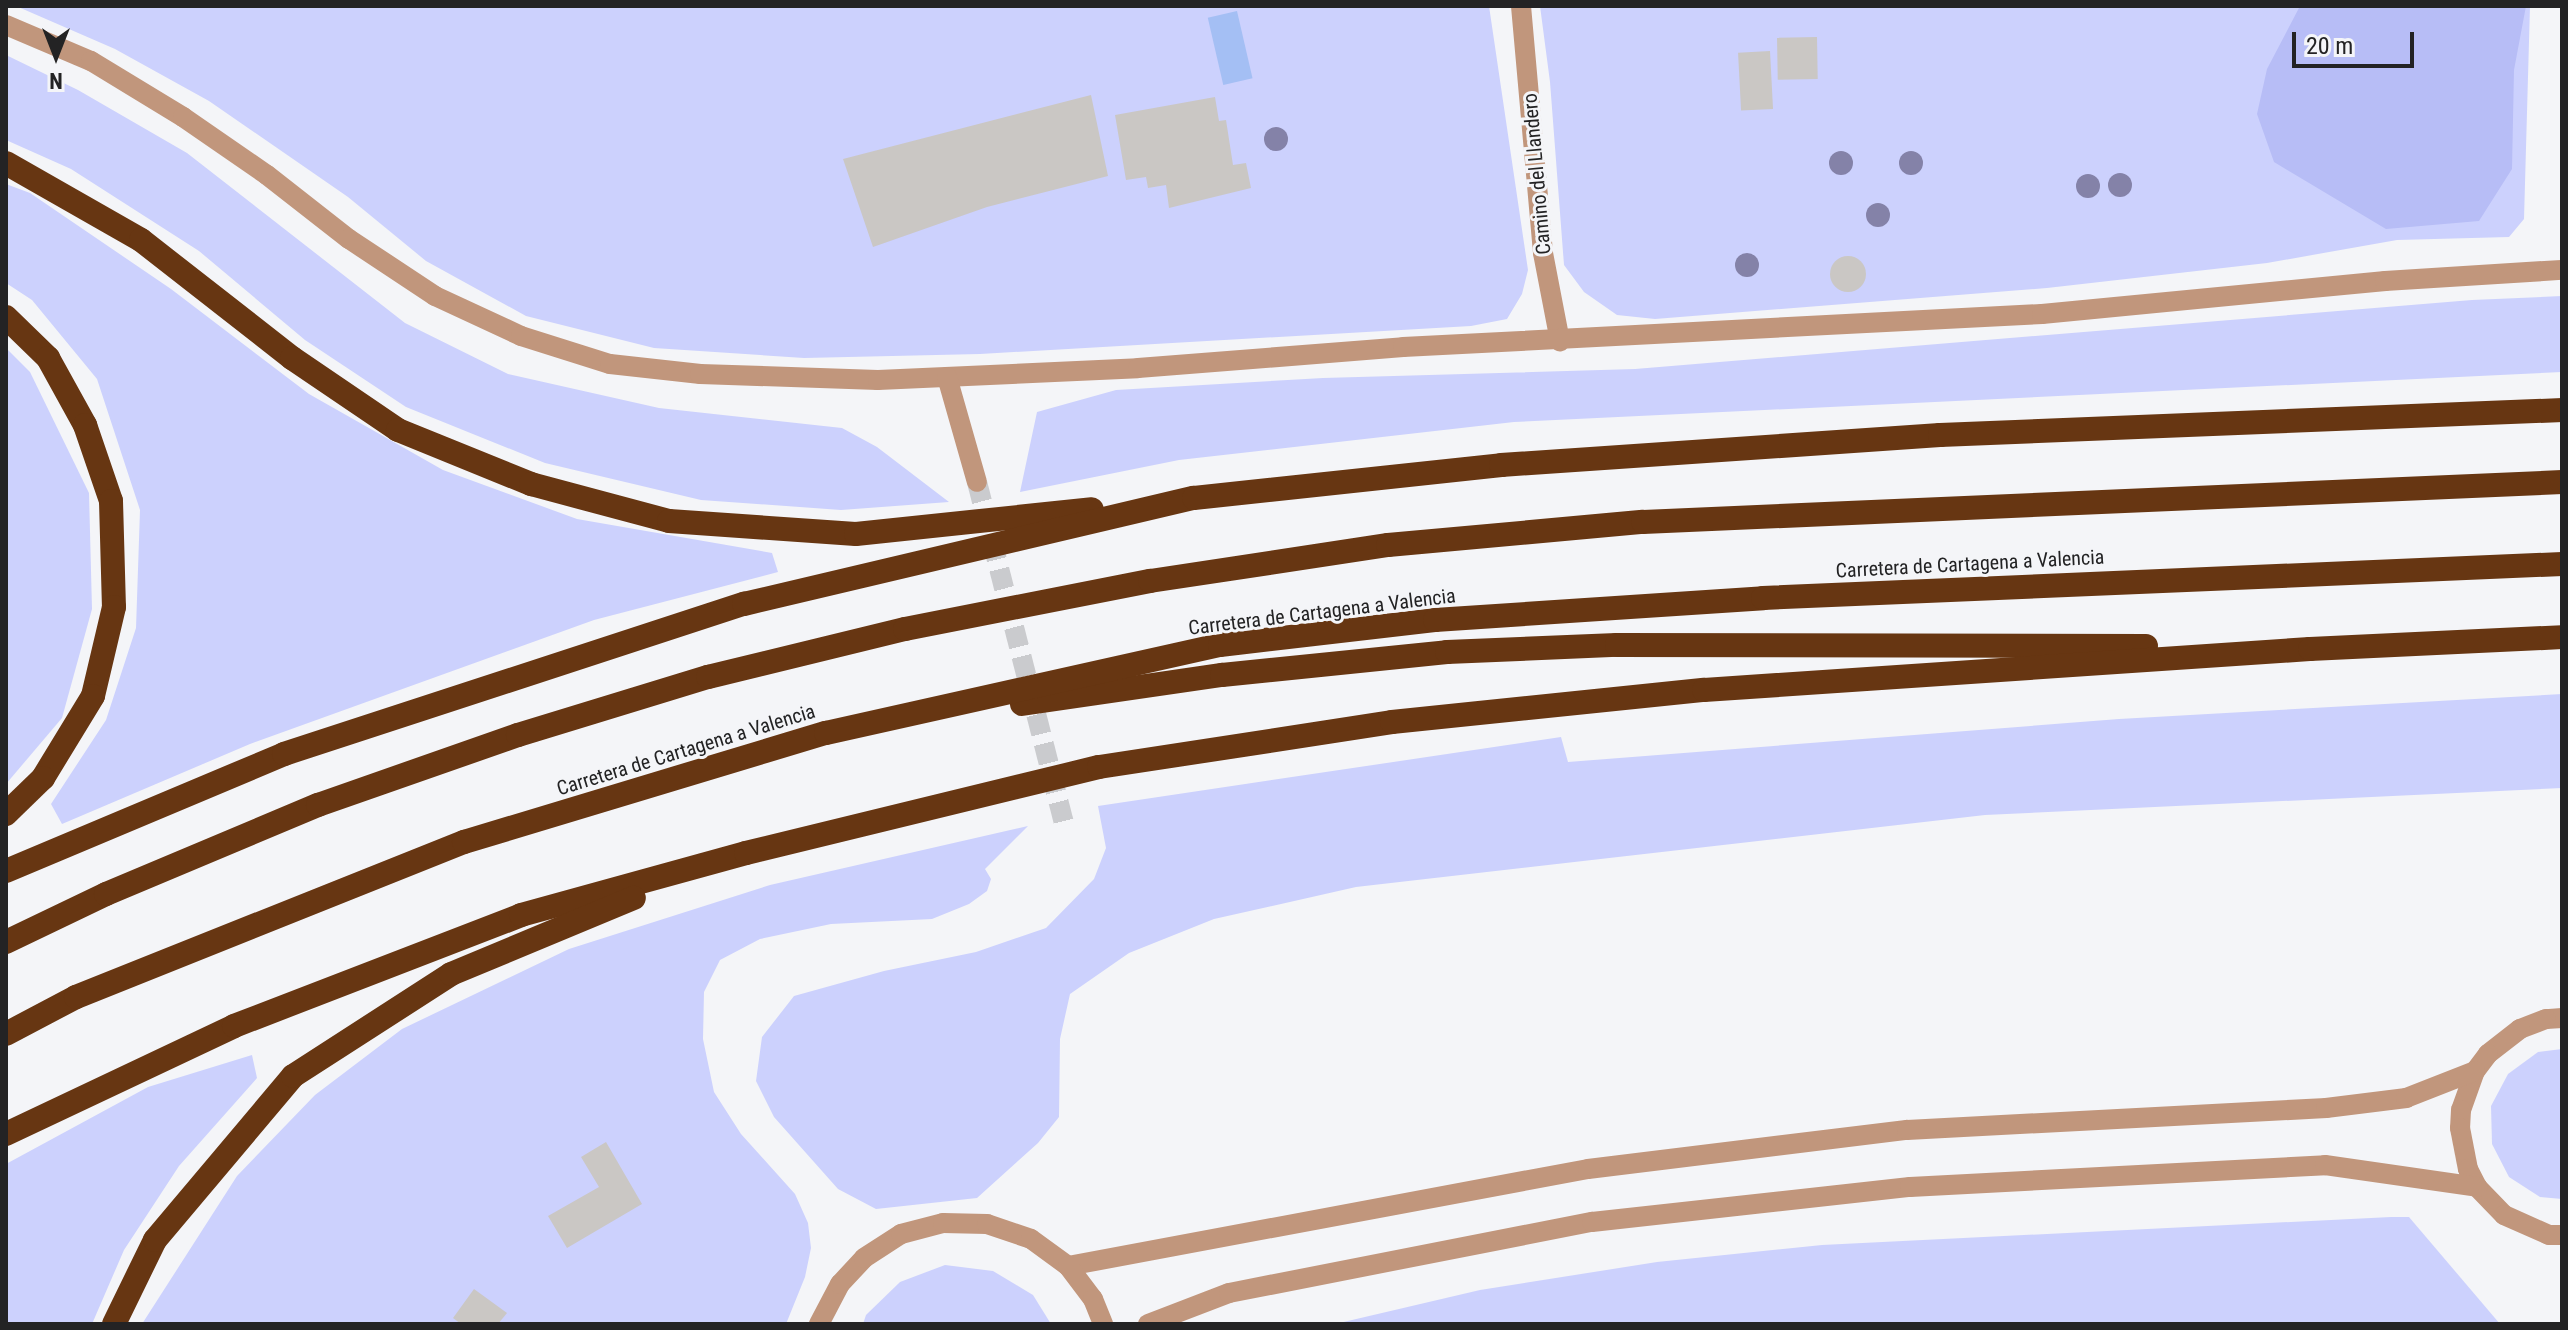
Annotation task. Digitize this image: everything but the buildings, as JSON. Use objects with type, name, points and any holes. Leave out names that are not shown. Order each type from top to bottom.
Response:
[{"type":"highway","points":[[6,163],[141,240],[292,358],[398,430],[531,484],[669,521],[856,534],[1501,465],[1940,435],[2562,410]]},
{"type":"highway","points":[[6,317],[48,358],[85,425],[111,501],[114,607],[93,696],[43,778],[6,814]]},
{"type":"highway","points":[[6,942],[106,894],[318,805],[518,735],[708,677],[905,629],[1150,581],[1388,545],[1643,522],[2562,482]]},
{"type":"highway","points":[[6,871],[284,754],[744,604],[1194,498]]},
{"type":"highway","name":"Carretera de Cartagena a Valencia","points":[[6,1034],[76,997],[464,842],[826,733],[1220,645],[1435,620],[1856,594],[2562,564]]},
{"type":"highway","points":[[6,1134],[234,1026],[506,921],[746,853],[1099,767],[1392,722],[1704,690],[2310,649],[2562,637]]},
{"type":"highway","points":[[826,733],[1222,675],[1447,652],[1617,645],[2000,643],[2310,649]]},
{"type":"highway","points":[[114,1324],[155,1240],[293,1076],[451,974],[746,853]]},
{"type":"street","name":"Camino del Llandero","points":[[1521,6],[1543,253],[1560,341]]},
{"type":"street","points":[[6,25],[91,61],[183,117],[267,175],[349,239],[435,296],[521,336],[610,364],[700,374],[784,379],[947,377],[1138,368],[1403,347],[2042,314],[2370,282],[2562,270]]},
{"type":"street","points":[[947,377],[977,482]]},
{"type":"street","points":[[2562,1018],[2546,1019],[2520,1029],[2488,1054],[2475,1071],[2461,1110],[2460,1128],[2468,1169],[2477,1187],[2504,1215],[2549,1235],[2562,1235]]},
{"type":"street","points":[[1068,1266],[1588,1169],[1907,1130],[2326,1108],[2406,1098],[2475,1071]]},
{"type":"street","points":[[1148,1324],[1229,1293],[1592,1222],[1910,1187],[2325,1165],[2477,1187]]},
{"type":"street","points":[[819,1324],[840,1284],[864,1258],[901,1234],[943,1223],[987,1224],[1031,1239],[1068,1266],[1093,1299],[1103,1324]]},
{"type":"shaded area","points":[[16,6],[1489,6],[1528,270],[1522,294],[1507,319],[1471,326],[980,354],[804,358],[654,348],[526,316],[426,261],[348,197],[209,101],[115,49]]},
{"type":"shaded area","points":[[1540,6],[2530,6],[2524,219],[2509,237],[2397,240],[2267,263],[2047,288],[1655,319],[1617,315],[1584,292],[1564,265],[1550,82]]},
{"type":"shaded area","points":[[2300,6],[2526,6],[2514,70],[2512,169],[2479,221],[2386,229],[2274,162],[2257,114],[2267,69]]},
{"type":"shaded area","points":[[1237,11],[1253,78],[1223,85],[1208,18]]},
{"type":"shaded area","points":[[6,55],[78,90],[187,153],[405,323],[508,374],[659,408],[842,428],[877,447],[949,502],[841,510],[701,500],[545,463],[406,407],[305,340],[199,251],[71,169],[6,140]]},
{"type":"shaded area","points":[[6,184],[30,193],[171,289],[309,394],[443,470],[577,519],[772,553],[778,572],[594,620],[250,744],[62,824],[51,804],[106,720],[136,628],[140,510],[97,379],[32,300],[6,283]]},
{"type":"shaded area","points":[[2562,296],[2562,372],[1514,422],[1179,460],[1020,492],[1037,412],[1116,390],[1323,378],[1635,369],[2472,300]]},
{"type":"shaded area","points":[[6,348],[30,372],[89,493],[92,609],[62,718],[6,784]]},
{"type":"shaded area","points":[[2562,694],[2562,788],[1985,815],[1356,887],[1214,919],[1129,953],[1070,994],[1060,1039],[1059,1117],[1038,1143],[977,1198],[876,1209],[838,1189],[774,1117],[756,1081],[762,1037],[794,996],[884,971],[976,952],[1046,928],[1094,879],[1106,848],[1098,806],[1561,737],[1568,762],[2119,719]]},
{"type":"shaded area","points":[[1028,826],[985,869],[991,879],[987,891],[969,904],[932,919],[831,924],[760,939],[720,960],[704,992],[703,1039],[714,1092],[741,1134],[795,1194],[808,1223],[811,1248],[805,1277],[786,1324],[142,1324],[237,1176],[315,1095],[402,1029],[569,949],[770,885]]},
{"type":"shaded area","points":[[2562,1049],[2562,1199],[2540,1197],[2509,1177],[2492,1144],[2491,1106],[2508,1074],[2538,1052]]},
{"type":"shaded area","points":[[252,1055],[257,1078],[179,1166],[124,1250],[92,1324],[6,1324],[6,1164],[148,1087]]},
{"type":"shaded area","points":[[2409,1217],[2500,1324],[1335,1324],[1480,1290],[1657,1262],[1822,1245]]},
{"type":"shaded area","points":[[945,1265],[993,1271],[1033,1295],[1051,1324],[863,1324],[866,1315],[900,1282]]},
{"type":"tunnel","points":[[977,482],[1064,824]]}]
